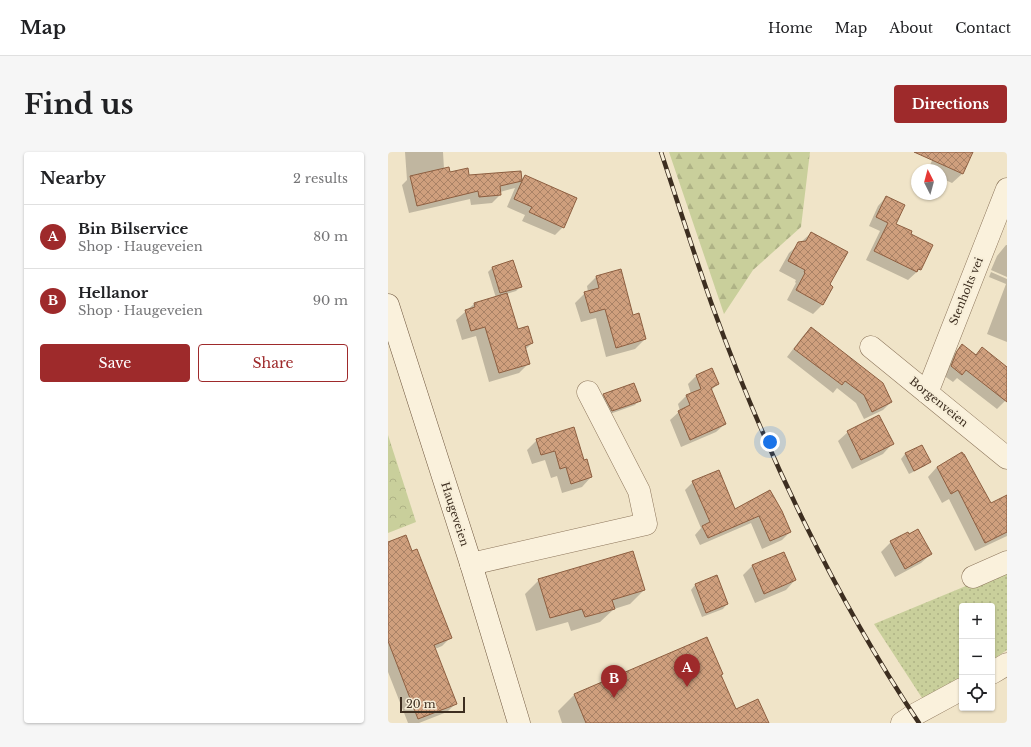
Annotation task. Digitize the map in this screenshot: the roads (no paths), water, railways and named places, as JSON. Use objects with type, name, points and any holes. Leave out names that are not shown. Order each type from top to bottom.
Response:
[{"type":"street","name":"Stenholts vei","points":[[927,393],[1007,189]]},
{"type":"street","name":"Haugeveien","points":[[388,305],[471,564],[519,723]]},
{"type":"street","name":"Borgenveien","points":[[871,347],[1007,458]]},
{"type":"street","points":[[471,564],[646,524],[639,491],[588,392]]},
{"type":"street","points":[[973,577],[1007,562]]},
{"type":"street","points":[[995,671],[1007,664]]},
{"type":"street","points":[[902,723],[959,691]]},
{"type":"railway","points":[[661,152],[692,248],[732,359],[778,467],[830,573],[858,624],[919,723]]},
{"type":"place","name":"Bin Bilservice","points":[[687,687]]},
{"type":"place","name":"Hellanor","points":[[614,698]]}]
